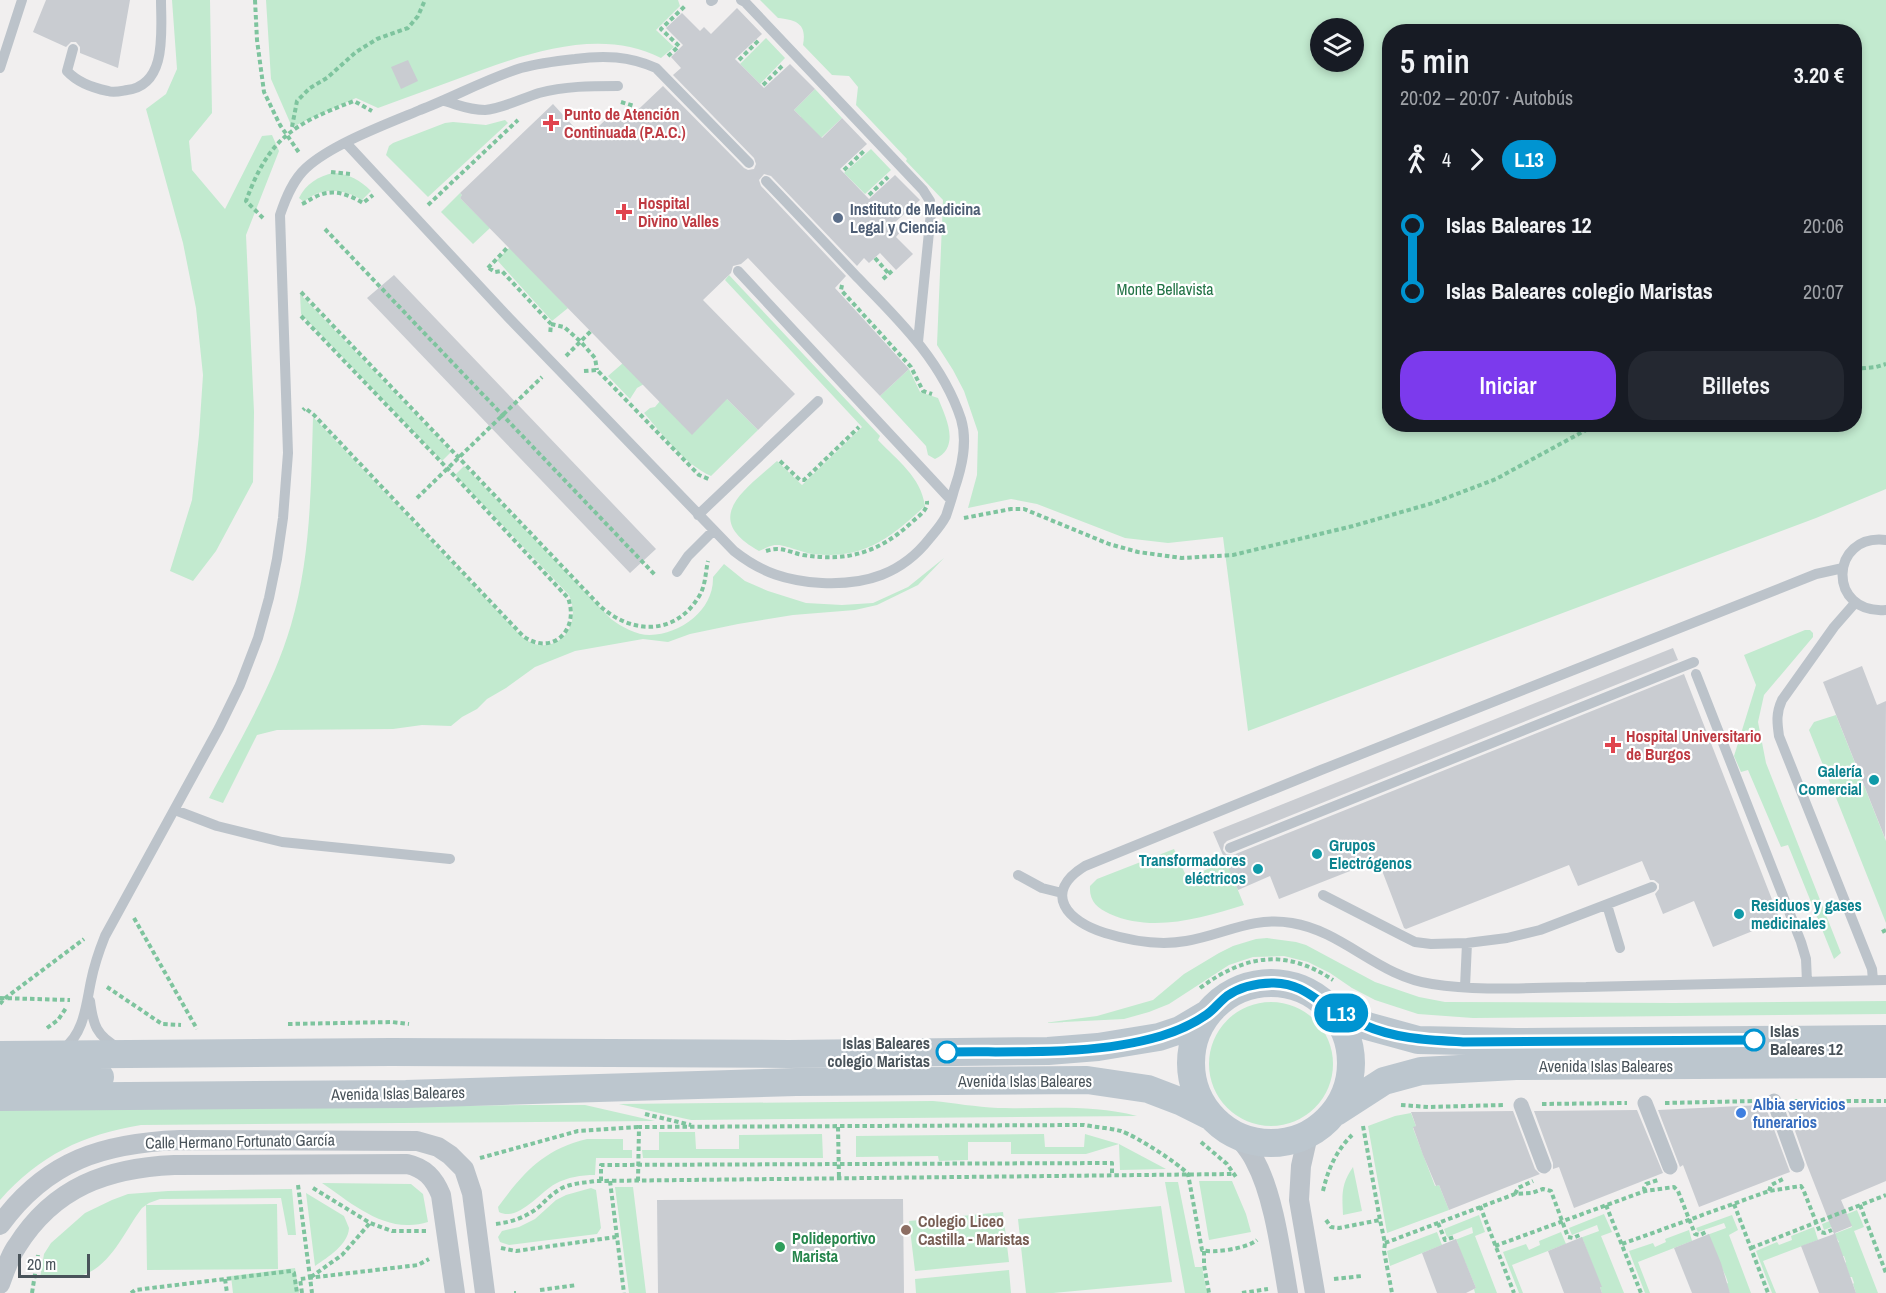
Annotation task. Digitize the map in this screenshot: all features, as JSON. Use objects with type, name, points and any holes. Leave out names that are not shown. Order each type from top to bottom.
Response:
[{"type":"main road","points":[[1276,983],[1293,986],[1311,994],[1334,996],[1338,1018],[1350,1046],[1352,1060],[1348,1088],[1336,1112],[1308,1135],[1288,1142],[1267,1144],[1239,1137],[1224,1129],[1204,1128],[1191,1065],[1192,1048],[1199,1028],[1203,1002],[1227,996],[1242,988],[1276,983]]},
{"type":"main road","name":"Avenida Islas Baleares","points":[[1334,996],[1367,1026],[1418,1040],[1484,1042],[1886,1039]]},
{"type":"main road","name":"Avenida Islas Baleares","points":[[0,1055],[50,1042],[133,1055],[391,1052],[789,1054],[1048,1050],[1098,1047],[1180,1030],[1203,1002]]},
{"type":"main road","name":"Avenida Islas Baleares","points":[[442,1075],[789,1054]]},
{"type":"main road","name":"Avenida Islas Baleares","points":[[1336,1112],[1384,1081],[1421,1071],[1516,1066],[1886,1064]]},
{"type":"main road","name":"Avenida Islas Baleares","points":[[0,1076],[442,1075],[796,1082]]},
{"type":"main road","name":"Avenida Islas Baleares","points":[[0,1097],[406,1094],[796,1082],[1087,1080],[1148,1089],[1182,1102],[1204,1128]]},
{"type":"street","points":[[1774,1101],[1797,1165]]},
{"type":"street","points":[[1645,1103],[1670,1167]]},
{"type":"street","points":[[1521,1105],[1544,1166]]},
{"type":"street","points":[[1308,1135],[1301,1166],[1300,1211],[1320,1286]]},
{"type":"street","points":[[1239,1137],[1255,1161],[1274,1215],[1288,1293]]},
{"type":"street","name":"Calle Hermano Fortunato García","points":[[0,1225],[32,1190],[61,1167],[92,1153],[150,1141],[417,1140],[438,1147],[470,1164]]},
{"type":"street","name":"Calle Hermano Fortunato García","points":[[0,1284],[15,1247],[35,1222],[64,1196],[112,1172],[147,1166],[395,1164],[417,1166],[436,1183],[441,1195],[447,1229]]},
{"type":"street","points":[[470,1164],[485,1293]]},
{"type":"street","points":[[447,1229],[455,1293]]},
{"type":"street","points":[[452,1266],[481,1264]]},
{"type":"lane","points":[[0,68],[22,0]]},
{"type":"lane","points":[[73,50],[68,71],[74,78],[88,86],[112,92],[133,90],[144,85],[158,63],[160,0]]},
{"type":"lane","points":[[741,0],[923,190],[930,201],[931,212],[918,342]]},
{"type":"lane","points":[[50,1042],[68,1045],[80,1030],[98,953],[105,936],[240,685],[258,638],[277,559],[284,518],[288,453],[280,215],[293,183],[320,157],[346,143],[494,78],[533,65],[591,57],[624,57],[656,68],[749,163]]},
{"type":"lane","points":[[444,101],[466,109],[487,110],[565,87],[618,86]]},
{"type":"lane","points":[[346,143],[724,543],[747,562],[793,581],[847,584],[879,576],[905,563],[924,547],[945,517],[951,500],[964,452],[964,430],[949,390],[918,342],[766,181]]},
{"type":"lane","points":[[738,271],[951,500]]},
{"type":"lane","points":[[698,516],[818,401]]},
{"type":"lane","points":[[677,572],[688,555],[713,531]]},
{"type":"lane","points":[[1883,536],[1868,540],[1851,550],[1846,558],[1842,578],[1844,587],[1856,603],[1875,611],[1886,610]]},
{"type":"lane","points":[[1843,568],[1816,574],[1556,676],[1085,866],[1066,882],[1062,893],[1064,907],[1077,920],[1099,931],[1136,942],[1185,942],[1252,923],[1274,921],[1292,923],[1315,929],[1385,969],[1430,984],[1465,987],[1886,980]]},
{"type":"lane","points":[[1856,603],[1834,627],[1782,700],[1776,719],[1779,736],[1872,969],[1873,980]]},
{"type":"lane","points":[[1230,848],[1695,668],[1756,845],[1801,942],[1806,959],[1807,982]]},
{"type":"lane","points":[[174,810],[217,826],[282,842],[450,859]]},
{"type":"lane","points":[[1018,875],[1042,888],[1062,893]]},
{"type":"lane","points":[[1323,895],[1415,942],[1431,944],[1467,943],[1507,938],[1540,930],[1652,887]]},
{"type":"lane","points":[[1607,905],[1620,948]]},
{"type":"lane","points":[[1465,987],[1467,943]]},
{"type":"lane","points":[[89,994],[93,1023],[98,1031],[111,1044],[133,1055]]},
{"type":"path","points":[[255,0],[257,40],[264,92],[280,125],[309,166]]},
{"type":"path","points":[[292,127],[297,101],[310,88],[327,78],[356,52],[377,39],[408,28],[418,16],[425,0]]},
{"type":"path","points":[[663,61],[679,46],[661,29],[685,6]]},
{"type":"path","points":[[739,60],[764,36]]},
{"type":"path","points":[[763,86],[787,62]]},
{"type":"path","points":[[428,206],[512,127]]},
{"type":"path","points":[[844,170],[869,147]]},
{"type":"path","points":[[323,174],[341,172],[353,175]]},
{"type":"path","points":[[869,195],[894,173]]},
{"type":"path","points":[[298,201],[304,204],[315,196],[335,192],[346,194],[365,203],[376,194],[370,187]]},
{"type":"path","points":[[421,198],[435,213]]},
{"type":"path","points":[[325,229],[656,576]]},
{"type":"path","points":[[488,268],[508,247]]},
{"type":"path","points":[[874,261],[889,274]]},
{"type":"path","points":[[482,262],[495,272],[502,271],[551,324],[564,327],[580,341],[595,358],[597,370],[691,467],[709,480],[716,480]]},
{"type":"path","points":[[842,279],[841,290],[911,367],[923,391],[940,397]]},
{"type":"path","points":[[297,292],[302,293],[459,458]]},
{"type":"path","points":[[298,312],[568,598],[572,609],[571,621],[567,630],[557,639],[546,643],[532,641],[523,636],[309,410]]},
{"type":"path","points":[[551,324],[551,341]]},
{"type":"path","points":[[417,498],[591,331]]},
{"type":"path","points":[[565,356],[572,363]]},
{"type":"path","points":[[1862,368],[1886,364]]},
{"type":"path","points":[[579,370],[585,372],[597,370]]},
{"type":"path","points":[[774,459],[777,459],[800,480],[804,480],[859,427]]},
{"type":"path","points":[[945,517],[963,518],[1011,509],[1024,509],[1109,544],[1138,552],[1182,558],[1233,555],[1433,504],[1496,479],[1582,432]]},
{"type":"path","points":[[760,554],[779,548],[799,554],[836,558],[868,551],[897,535],[926,509],[928,505],[926,497]]},
{"type":"path","points":[[132,915],[201,1035]]},
{"type":"path","points":[[0,1004],[2,998],[87,936],[84,946]]},
{"type":"path","points":[[1203,1002],[1232,968],[1262,959],[1303,964],[1322,973],[1334,996]]},
{"type":"path","points":[[106,987],[162,1024],[207,1026]]},
{"type":"path","points":[[50,1042],[72,992]]},
{"type":"path","points":[[2,998],[70,1000]]},
{"type":"path","points":[[277,1024],[392,1022],[412,1024]]},
{"type":"path","points":[[1399,1105],[1428,1107],[1886,1101]]},
{"type":"path","points":[[1380,1220],[1339,1228],[1331,1227],[1326,1223],[1323,1194],[1326,1176],[1344,1144],[1363,1123],[1385,1243],[1384,1251],[1392,1293]]},
{"type":"path","points":[[470,1164],[579,1131],[639,1127],[1083,1125],[1121,1131],[1172,1160],[1188,1174],[1204,1251],[1209,1293]]},
{"type":"path","points":[[638,1181],[639,1127]]},
{"type":"path","points":[[838,1127],[839,1179]]},
{"type":"path","points":[[1204,1128],[1240,1185]]},
{"type":"path","points":[[601,1181],[601,1165],[1112,1162],[1112,1175]]},
{"type":"path","points":[[493,1232],[492,1224],[520,1218],[530,1213],[563,1187],[601,1181],[1234,1174]]},
{"type":"path","points":[[1769,1191],[1772,1185],[1781,1179]]},
{"type":"path","points":[[298,1182],[304,1181]]},
{"type":"path","points":[[610,1181],[624,1293]]},
{"type":"path","points":[[1645,1191],[1646,1184],[1655,1181]]},
{"type":"path","points":[[298,1182],[317,1189],[370,1223],[392,1231],[447,1229]]},
{"type":"path","points":[[298,1182],[312,1293]]},
{"type":"path","points":[[1515,1194],[1518,1188],[1530,1182]]},
{"type":"path","points":[[1622,1244],[1769,1191],[1801,1186],[1820,1232],[1825,1233],[1832,1230]]},
{"type":"path","points":[[1495,1246],[1645,1191],[1674,1187],[1678,1191],[1695,1234],[1700,1235],[1706,1232]]},
{"type":"path","points":[[1385,1243],[1515,1194],[1548,1189],[1551,1191],[1568,1237],[1573,1238],[1580,1235]]},
{"type":"path","points":[[1751,1248],[1886,1195]]},
{"type":"path","points":[[1734,1204],[1768,1293]]},
{"type":"path","points":[[1606,1205],[1641,1293]]},
{"type":"path","points":[[1860,1205],[1886,1273]]},
{"type":"path","points":[[1480,1206],[1514,1293]]},
{"type":"path","points":[[1300,1211],[1324,1209]]},
{"type":"path","points":[[310,1277],[342,1255],[370,1223]]},
{"type":"path","points":[[1438,1223],[1445,1240],[1454,1237]]},
{"type":"path","points":[[1204,1251],[1246,1246],[1257,1242],[1258,1236]]},
{"type":"path","points":[[496,1245],[516,1251],[616,1237]]},
{"type":"path","points":[[32,1293],[39,1250]]},
{"type":"path","points":[[1880,1256],[1886,1254]]},
{"type":"path","points":[[302,1293],[300,1279],[418,1265],[431,1257]]},
{"type":"path","points":[[131,1293],[291,1271],[294,1273],[297,1293]]},
{"type":"path","points":[[1320,1286],[1362,1276]]},
{"type":"path","points":[[225,1279],[227,1293]]},
{"type":"path","points":[[540,1290],[558,1290],[577,1286]]},
{"type":"path","points":[[1242,1293],[1273,1289],[1273,1293]]},
{"type":"green space","points":[[172,0],[210,0],[212,113],[189,141],[192,170],[225,209],[262,136],[272,135],[279,151],[246,235],[254,412],[253,482],[216,551],[193,581],[170,571],[192,500],[203,375],[196,308],[183,243],[146,109],[166,94],[177,69]]},
{"type":"green space","points":[[266,0],[678,0],[680,6],[656,30],[674,47],[661,58],[637,49],[612,44],[560,47],[509,61],[378,108],[356,98],[292,127],[271,79]]},
{"type":"green space","name":"Monte Bellavista","points":[[760,0],[1886,0],[1886,489],[1816,518],[1248,731],[1223,537],[1168,543],[1125,538],[1037,504],[1011,499],[968,508],[977,475],[978,432],[964,391],[937,345],[943,200],[856,105],[858,87],[849,76],[832,75],[803,45],[802,28],[795,22],[778,18]]},
{"type":"green space","points":[[766,38],[785,58],[760,84],[740,64]]},
{"type":"green space","points":[[815,89],[842,118],[821,138],[796,122],[801,117],[794,110]]},
{"type":"green space","points":[[505,120],[508,123],[428,197],[386,155],[389,146],[393,143],[445,123],[486,125]]},
{"type":"green space","points":[[871,149],[891,170],[865,194],[844,173]]},
{"type":"green space","points":[[334,173],[354,178],[371,191],[362,200],[348,193],[333,191],[318,193],[304,202],[299,198],[313,181]]},
{"type":"green space","points":[[460,193],[462,195],[460,198],[490,228],[473,244],[441,212]]},
{"type":"green space","points":[[510,247],[568,308],[552,321],[497,260]]},
{"type":"green space","points":[[729,275],[880,436],[878,440],[919,486],[925,506],[888,537],[862,550],[847,554],[809,553],[779,545],[759,551],[742,539],[732,527],[730,516],[734,504],[752,483],[777,461],[802,485],[862,427],[725,280]]},
{"type":"green space","points":[[300,294],[451,452],[442,461],[301,314]]},
{"type":"green space","points":[[623,363],[644,384],[637,388],[630,399],[608,376]]},
{"type":"green space","points":[[909,369],[920,392],[938,398],[947,423],[948,447],[935,459],[928,455],[926,446],[880,396]]},
{"type":"green space","points":[[727,399],[758,430],[711,476],[683,456],[644,413],[660,401]]},
{"type":"green space","points":[[313,417],[520,635],[531,643],[552,644],[568,631],[573,608],[569,595],[455,475],[464,466],[611,619],[629,630],[645,635],[662,634],[694,618],[708,600],[713,577],[724,564],[745,581],[768,591],[806,603],[842,605],[873,603],[908,587],[944,558],[918,585],[877,605],[855,610],[793,615],[738,624],[690,634],[668,642],[643,639],[575,651],[535,667],[451,726],[277,730],[257,735],[223,803],[209,798],[275,670],[298,599],[309,521]]},
{"type":"green space","points":[[1810,630],[1813,637],[1764,695],[1758,722],[1766,763],[1841,953],[1834,959],[1788,845],[1781,847],[1748,770],[1741,772],[1734,756],[1756,685],[1744,655]]},
{"type":"green space","points":[[1836,715],[1886,841],[1886,923],[1809,730],[1814,722]]},
{"type":"green space","points":[[1174,849],[1187,878],[1226,861],[1244,905],[1194,919],[1160,923],[1126,920],[1105,912],[1095,903],[1091,896],[1090,886],[1097,879]]},
{"type":"green space","points":[[1267,938],[1306,945],[1375,982],[1419,997],[1445,1002],[1886,1001],[1886,1014],[1473,1018],[1418,1014],[1375,1000],[1308,962],[1284,956],[1253,957],[1229,965],[1169,1004],[1124,1019],[1044,1023],[1097,1016],[1153,1000],[1184,974],[1219,953],[1233,946]]},
{"type":"green space","points":[[1271,1002],[1295,1007],[1315,1020],[1328,1040],[1333,1064],[1328,1088],[1315,1108],[1295,1121],[1271,1126],[1247,1121],[1227,1108],[1214,1088],[1209,1064],[1214,1040],[1227,1020],[1247,1007]]},
{"type":"green space","points":[[933,1101],[998,1108],[1085,1108],[1137,1116],[691,1120],[619,1104]]},
{"type":"green space","points":[[585,1105],[655,1121],[141,1125],[100,1135],[63,1149],[31,1171],[0,1200],[0,1110]]},
{"type":"green space","points":[[1411,1113],[1416,1126],[1413,1128],[1435,1186],[1439,1185],[1449,1210],[1387,1233],[1368,1126]]},
{"type":"green space","points":[[659,1132],[695,1132],[696,1149],[739,1149],[739,1135],[822,1134],[823,1158],[643,1158],[642,1150],[659,1150]]},
{"type":"green space","points":[[1044,1134],[1045,1147],[1084,1147],[1085,1134],[1119,1144],[1086,1154],[1011,1154],[1011,1142],[968,1142],[968,1160],[939,1161],[938,1156],[856,1157],[856,1136]]},
{"type":"green space","points":[[587,1139],[623,1139],[623,1150],[632,1150],[632,1158],[596,1158],[595,1175],[580,1176],[555,1184],[514,1213],[499,1212],[498,1207],[507,1195],[536,1164],[558,1149]]},
{"type":"green space","points":[[1119,1144],[1166,1169],[1120,1170]]},
{"type":"green space","points":[[1353,1167],[1362,1211],[1343,1215],[1343,1190]]},
{"type":"green space","points":[[1199,1181],[1232,1181],[1251,1232],[1209,1240]]},
{"type":"green space","points":[[1165,1182],[1178,1182],[1195,1267],[1202,1267],[1207,1293],[1185,1293]]},
{"type":"green space","points":[[322,1183],[411,1184],[423,1194],[428,1222],[397,1224],[374,1217]]},
{"type":"green space","points":[[615,1187],[633,1187],[646,1293],[629,1293]]},
{"type":"green space","points":[[591,1188],[596,1190],[601,1228],[597,1234],[509,1245],[500,1242],[498,1237],[502,1231],[519,1227],[535,1219],[556,1200],[566,1195]]},
{"type":"green space","points":[[292,1189],[296,1235],[288,1235],[281,1198],[160,1199],[142,1208],[110,1255],[93,1270],[73,1277],[40,1278],[44,1254],[51,1243],[85,1213],[128,1194]]},
{"type":"green space","points":[[306,1193],[344,1216],[349,1228],[341,1245],[315,1266]]},
{"type":"green space","points":[[277,1204],[278,1269],[147,1270],[146,1205]]},
{"type":"green space","points":[[1161,1206],[1172,1282],[1053,1293],[1026,1293],[1018,1219]]},
{"type":"green space","points":[[1857,1210],[1864,1227],[1854,1231],[1878,1293],[1856,1293],[1852,1277],[1850,1277],[1844,1256],[1837,1243],[1839,1242],[1834,1234],[1852,1227],[1849,1220],[1824,1230],[1822,1224]]},
{"type":"green space","points":[[1003,1212],[1009,1262],[915,1271],[909,1221]]},
{"type":"green space","points":[[1604,1214],[1612,1232],[1601,1236],[1624,1293],[1602,1293],[1583,1240],[1580,1238],[1599,1231],[1597,1225],[1572,1235],[1569,1228]]},
{"type":"green space","points":[[1479,1215],[1485,1232],[1475,1236],[1497,1293],[1475,1293],[1476,1288],[1463,1262],[1455,1240],[1473,1233],[1472,1227],[1447,1237],[1444,1229]]},
{"type":"green space","points":[[1732,1215],[1738,1230],[1729,1235],[1751,1293],[1730,1293],[1726,1277],[1707,1235],[1726,1228],[1724,1223],[1698,1232],[1696,1228]]},
{"type":"green space","points":[[1814,1227],[1818,1240],[1763,1261],[1776,1293],[1772,1293],[1756,1251],[1777,1242],[1779,1245],[1792,1240],[1791,1236]]},
{"type":"green space","points":[[1689,1230],[1692,1241],[1638,1262],[1650,1293],[1645,1293],[1629,1251],[1653,1243],[1655,1247],[1666,1242],[1665,1239]]},
{"type":"green space","points":[[1437,1232],[1442,1245],[1390,1266],[1387,1251]]},
{"type":"green space","points":[[1561,1232],[1566,1244],[1512,1265],[1523,1293],[1519,1293],[1503,1252],[1526,1244],[1529,1250],[1540,1245],[1539,1241]]},
{"type":"green space","points":[[295,1268],[299,1293],[233,1293],[231,1276]]},
{"type":"green space","points":[[1009,1270],[1011,1293],[916,1293],[915,1279]]},
{"type":"building","points":[[46,0],[130,0],[118,68],[80,53],[80,47],[76,42],[71,42],[66,47],[33,32]]},
{"type":"building","name":"Hospital Divino Valles","points":[[737,8],[762,34],[735,59],[764,88],[790,64],[815,89],[794,110],[822,138],[842,118],[867,144],[840,169],[869,199],[895,175],[920,200],[893,224],[901,231],[896,237],[913,254],[896,270],[880,253],[869,263],[864,258],[857,266],[771,176],[764,174],[759,180],[761,186],[846,276],[835,288],[909,369],[880,396],[748,258],[741,264],[733,266],[731,273],[703,300],[795,394],[758,430],[727,399],[692,435],[460,198],[462,195],[460,193],[553,104],[585,139],[614,112],[624,123],[663,86],[744,168],[754,169],[756,164],[754,158],[673,75],[681,68],[671,57],[683,45],[666,28],[682,13],[700,31],[704,27],[711,34]]},
{"type":"building","points":[[408,60],[418,81],[401,89],[391,67]]},
{"type":"building","points":[[394,275],[656,549],[630,573],[367,298]]},
{"type":"building","points":[[1673,648],[1678,660],[1227,841],[1223,850],[1226,854],[1233,855],[1684,674],[1780,920],[1713,947],[1694,901],[1663,914],[1655,894],[1659,889],[1659,884],[1650,880],[1642,861],[1578,886],[1569,865],[1406,929],[1378,860],[1279,899],[1270,876],[1238,890],[1213,832]]},
{"type":"building","name":"Galería Comercial","points":[[1862,666],[1877,705],[1886,701],[1885,838],[1823,682]]},
{"type":"building","points":[[1761,1105],[1766,1108],[1790,1172],[1699,1207],[1683,1165],[1680,1167],[1658,1110]]},
{"type":"building","points":[[1886,1107],[1886,1181],[1841,1200],[1852,1226],[1835,1233],[1856,1293],[1819,1293],[1801,1246],[1834,1234],[1787,1108]]},
{"type":"building","points":[[1637,1110],[1663,1173],[1574,1208],[1559,1167],[1553,1169],[1553,1163],[1534,1111]]},
{"type":"building","points":[[1513,1111],[1535,1169],[1540,1174],[1449,1210],[1423,1155],[1413,1127],[1416,1126],[1411,1112]]},
{"type":"building","name":"Polideportivo Marista","points":[[903,1199],[904,1293],[658,1293],[657,1200]]},
{"type":"building","points":[[1709,1234],[1730,1293],[1692,1293],[1674,1248]]},
{"type":"building","points":[[1582,1237],[1602,1287],[1600,1287],[1602,1293],[1564,1293],[1548,1251]]},
{"type":"building","points":[[1456,1239],[1476,1288],[1466,1293],[1437,1293],[1422,1253]]},
{"type":"bus line","name":"L13","points":[[947,1052],[1098,1047],[1159,1036],[1180,1030],[1208,1014],[1227,996],[1242,988],[1276,983],[1293,986],[1311,994],[1328,1006],[1367,1026],[1418,1040],[1481,1042],[1754,1040]]},
{"type":"place","name":"Punto de Atención Continuada (P.A.C.)","points":[[551,123]]},
{"type":"place","name":"Hospital Divino Valles","points":[[624,212]]},
{"type":"place","name":"Instituto de Medicina Legal y Ciencia","points":[[838,218]]},
{"type":"place","name":"Hospital Universitario de Burgos","points":[[1613,745]]},
{"type":"place","name":"Galería Comercial","points":[[1874,780]]},
{"type":"place","name":"Grupos Electrógenos","points":[[1317,854]]},
{"type":"place","name":"Transformadores eléctricos","points":[[1258,869]]},
{"type":"place","name":"Residuos y gases medicinales","points":[[1739,914]]},
{"type":"place","name":"Islas Baleares 12","points":[[1754,1040]]},
{"type":"place","name":"Islas Baleares colegio Maristas","points":[[947,1052]]},
{"type":"place","name":"Albia servicios funerarios","points":[[1741,1113]]},
{"type":"place","name":"Colegio Liceo Castilla - Maristas","points":[[906,1230]]},
{"type":"place","name":"Polideportivo Marista","points":[[780,1247]]}]
